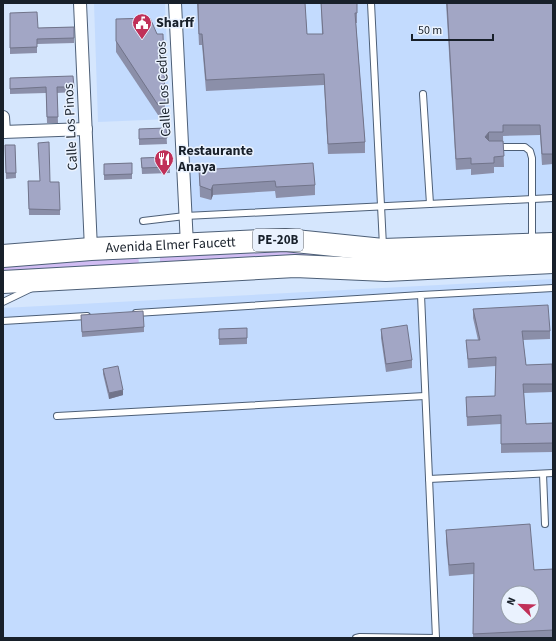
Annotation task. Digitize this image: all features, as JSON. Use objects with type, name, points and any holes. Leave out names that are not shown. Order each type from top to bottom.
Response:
[{"type":"highway","name":"Avenida Elmer Faucett","points":[[3,256],[91,249],[286,240],[385,260]]},
{"type":"highway","points":[[148,246],[150,272]]},
{"type":"highway","name":"Avenida Elmer Faucett","points":[[3,282],[150,272],[540,253]]},
{"type":"street","name":"Calle Los Pinos","points":[[80,3],[91,249]]},
{"type":"street","name":"Calle Los Cedros","points":[[175,3],[187,245]]},
{"type":"street","points":[[3,117],[3,132],[86,128]]},
{"type":"lane","points":[[371,3],[385,260]]},
{"type":"lane","points":[[423,94],[430,204]]},
{"type":"lane","points":[[489,146],[525,147],[530,151],[532,158],[531,199],[540,253]]},
{"type":"lane","name":"Avenida Elmer Faucett","points":[[143,221],[185,216],[553,198]]},
{"type":"lane","points":[[3,302],[48,278]]},
{"type":"lane","points":[[129,313],[553,288]]},
{"type":"lane","points":[[356,638],[360,636],[436,638],[421,295]]},
{"type":"lane","points":[[3,321],[98,315]]},
{"type":"lane","points":[[57,416],[426,396]]},
{"type":"lane","points":[[429,479],[553,473]]},
{"type":"lane","points":[[543,474],[545,524]]},
{"type":"shaded area","points":[[94,3],[165,3],[170,119],[98,122]]},
{"type":"shaded area","points":[[177,3],[553,3],[553,194],[188,214]]},
{"type":"shaded area","points":[[281,247],[307,252],[324,259],[160,263],[160,253]]},
{"type":"shaded area","points":[[138,253],[139,265],[3,275],[3,265]]},
{"type":"shaded area","points":[[553,279],[553,638],[3,638],[3,308]]},
{"type":"building","points":[[198,3],[305,3],[307,34],[323,34],[321,3],[357,3],[357,13],[355,13],[365,142],[328,144],[324,74],[206,80],[202,34],[199,34]]},
{"type":"building","points":[[447,3],[553,3],[553,154],[542,154],[540,125],[503,125],[503,132],[489,132],[485,137],[489,141],[503,141],[504,156],[494,157],[494,163],[471,164],[471,158],[456,159]]},
{"type":"building","points":[[37,12],[38,28],[74,27],[74,38],[37,39],[37,47],[10,48],[10,13]]},
{"type":"building","points":[[150,18],[157,34],[163,34],[165,104],[158,105],[116,41],[116,19]]},
{"type":"building","points":[[73,76],[74,87],[57,87],[58,117],[47,117],[46,87],[10,89],[10,78]]},
{"type":"building","points":[[166,128],[167,138],[139,139],[139,129]]},
{"type":"building","points":[[49,142],[50,182],[59,182],[60,210],[29,209],[28,181],[40,181],[38,143]]},
{"type":"building","points":[[5,145],[15,145],[16,173],[6,173]]},
{"type":"building","points":[[169,157],[170,167],[142,168],[141,158]]},
{"type":"building","points":[[132,163],[132,174],[104,175],[104,164]]},
{"type":"building","points":[[313,163],[315,185],[276,187],[275,181],[213,185],[211,190],[200,186],[199,170]]},
{"type":"building","points":[[548,305],[550,331],[522,331],[526,365],[552,364],[553,384],[523,384],[526,424],[553,423],[553,443],[501,444],[501,415],[467,417],[466,397],[495,396],[496,357],[468,359],[466,340],[480,340],[473,309]]},
{"type":"building","points":[[143,311],[144,327],[82,332],[81,315]]},
{"type":"building","points":[[407,325],[412,360],[386,364],[381,329]]},
{"type":"building","points":[[247,328],[247,338],[219,339],[219,329]]},
{"type":"building","points":[[118,366],[123,390],[109,393],[103,369]]},
{"type":"building","points":[[530,524],[534,570],[553,569],[553,630],[473,634],[474,563],[449,565],[446,530]]},
{"type":"place","name":"Sharff","points":[[142,40]]},
{"type":"place","name":"Restaurante Anaya","points":[[164,176]]}]
